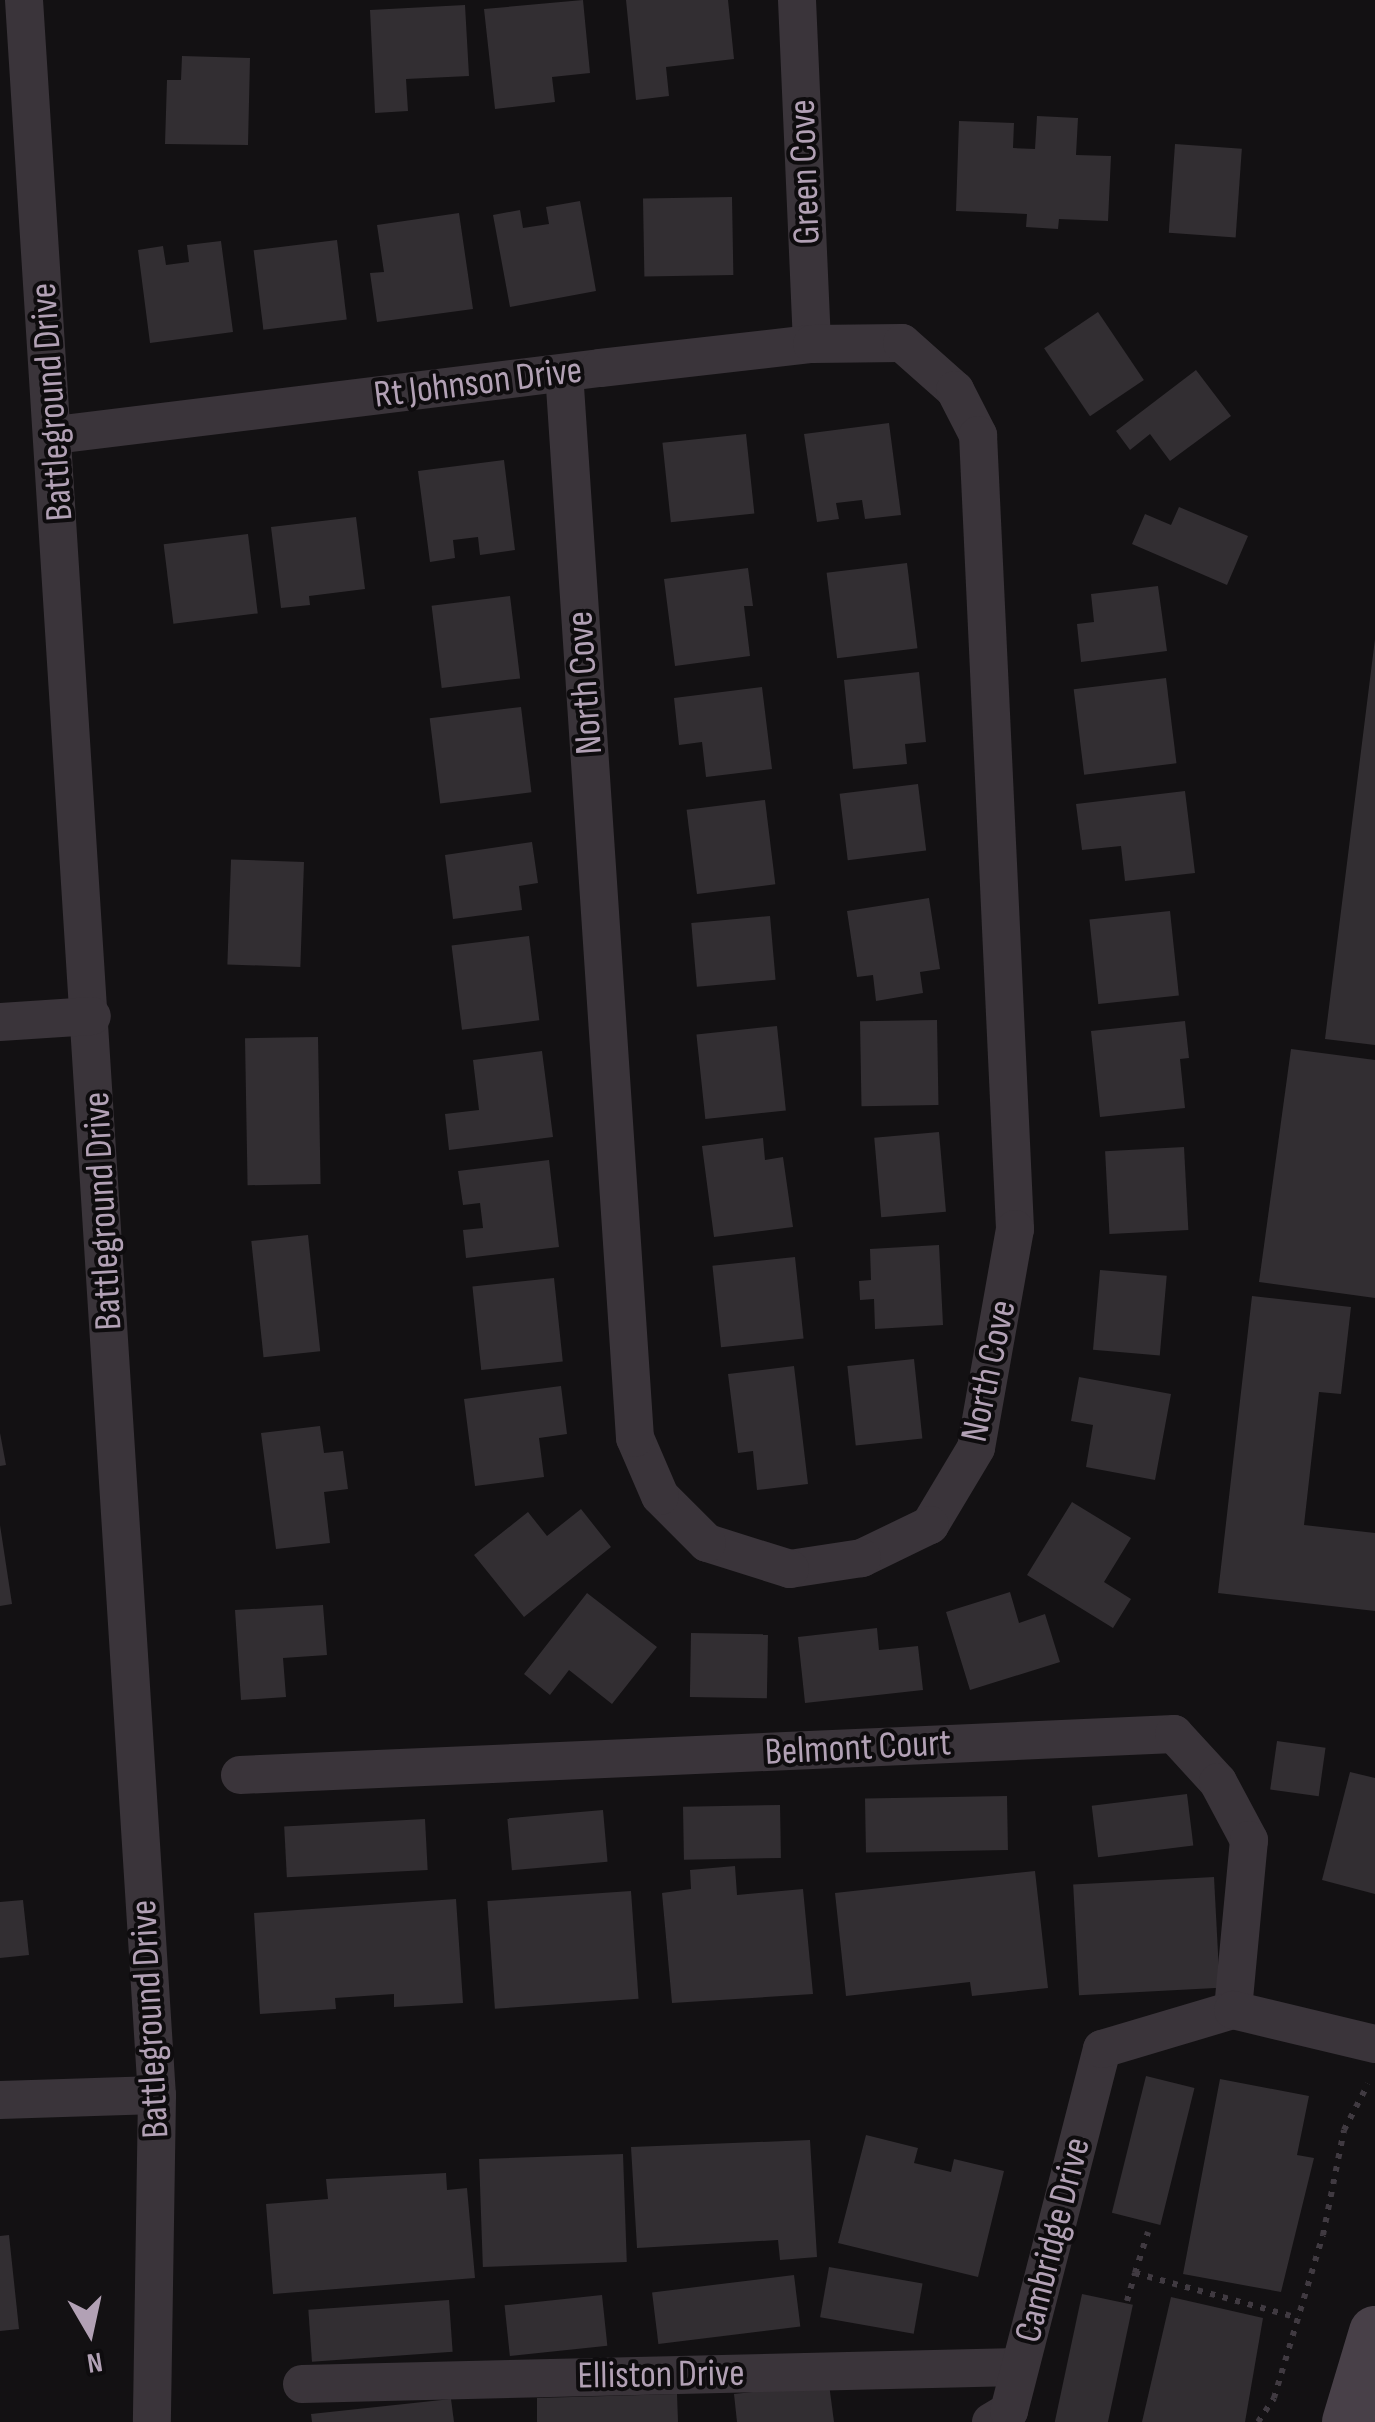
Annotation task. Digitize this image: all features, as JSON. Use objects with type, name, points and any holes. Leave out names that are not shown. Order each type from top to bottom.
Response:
[{"type":"main road","points":[[1348,2422],[1375,2332]]},
{"type":"street","name":"Battleground Drive","points":[[24,0],[92,1016],[157,2095],[152,2422]]},
{"type":"street","name":"Green Cove","points":[[797,0],[812,344]]},
{"type":"street","name":"Rt Johnson Drive","points":[[55,435],[812,344],[902,344]]},
{"type":"street","name":"North Cove","points":[[564,373],[635,1438],[660,1496],[707,1542],[790,1569],[862,1558],[930,1526],[976,1448],[1014,1229],[978,435],[955,390],[902,344]]},
{"type":"street","points":[[0,1022],[92,1016]]},
{"type":"street","name":"Belmont Court","points":[[240,1775],[1174,1734],[1218,1782],[1249,1840],[1234,2010]]},
{"type":"street","points":[[1234,2010],[1375,2044]]},
{"type":"street","name":"Cambridge Drive","points":[[991,2422],[1009,2411],[1102,2049],[1234,2010]]},
{"type":"street","points":[[0,2100],[157,2095]]},
{"type":"street","name":"Elliston Drive","points":[[302,2384],[1020,2366]]},
{"type":"path","points":[[1258,2422],[1274,2398],[1298,2318],[1344,2130],[1358,2096],[1375,2083]]},
{"type":"path","points":[[1127,2301],[1148,2232]]},
{"type":"path","points":[[1136,2273],[1298,2318]]},
{"type":"building","points":[[583,0],[590,73],[552,77],[555,102],[495,109],[484,9]]},
{"type":"building","points":[[626,0],[728,0],[734,59],[666,67],[669,96],[636,100]]},
{"type":"building","points":[[465,5],[469,76],[406,79],[408,111],[375,113],[370,10]]},
{"type":"building","points":[[182,56],[250,58],[248,145],[165,144],[167,80],[181,80]]},
{"type":"building","points":[[1037,116],[1078,118],[1076,155],[1111,156],[1108,221],[1059,219],[1058,229],[1026,227],[1027,214],[956,211],[959,121],[1014,123],[1013,148],[1035,149]]},
{"type":"building","points":[[1175,144],[1242,149],[1236,237],[1169,233]]},
{"type":"building","points":[[732,197],[733,275],[644,277],[643,199]]},
{"type":"building","points":[[580,201],[596,291],[510,307],[493,215],[520,210],[523,228],[549,224],[546,207]]},
{"type":"building","points":[[459,213],[473,309],[377,322],[370,273],[384,272],[377,225]]},
{"type":"building","points":[[337,240],[347,319],[263,330],[254,250]]},
{"type":"building","points":[[221,241],[233,332],[150,343],[138,250],[163,246],[166,265],[189,262],[187,245]]},
{"type":"building","points":[[1098,312],[1144,380],[1090,416],[1044,348]]},
{"type":"building","points":[[1196,370],[1231,416],[1170,461],[1150,434],[1130,450],[1116,431]]},
{"type":"building","points":[[889,423],[901,515],[865,519],[862,500],[836,503],[839,519],[817,522],[804,434]]},
{"type":"building","points":[[746,434],[754,514],[671,522],[662,443]]},
{"type":"building","points":[[504,460],[515,550],[480,555],[478,537],[453,540],[455,558],[430,562],[418,471]]},
{"type":"building","points":[[1179,507],[1248,536],[1227,585],[1132,544],[1145,514],[1171,525]]},
{"type":"building","points":[[356,517],[365,589],[309,596],[310,605],[281,608],[271,527]]},
{"type":"building","points":[[248,534],[258,613],[173,624],[164,544]]},
{"type":"building","points":[[907,563],[917,648],[837,658],[827,573]]},
{"type":"building","points":[[748,568],[753,606],[744,606],[750,656],[675,666],[664,579]]},
{"type":"building","points":[[1158,586],[1167,651],[1081,662],[1077,624],[1094,622],[1091,594]]},
{"type":"building","points":[[510,596],[520,678],[442,688],[432,606]]},
{"type":"building","points":[[1375,639],[1375,1045],[1325,1039]]},
{"type":"building","points":[[919,672],[926,742],[905,744],[907,764],[853,769],[844,680]]},
{"type":"building","points":[[1166,678],[1176,763],[1084,775],[1074,689]]},
{"type":"building","points":[[762,687],[772,769],[706,777],[702,742],[679,745],[674,698]]},
{"type":"building","points":[[521,707],[531,792],[440,804],[430,718]]},
{"type":"building","points":[[918,784],[926,851],[848,860],[840,794]]},
{"type":"building","points":[[1185,791],[1195,873],[1125,881],[1121,846],[1082,850],[1076,804]]},
{"type":"building","points":[[765,800],[775,884],[697,894],[687,810]]},
{"type":"building","points":[[532,842],[538,883],[519,886],[522,910],[453,919],[445,855]]},
{"type":"building","points":[[231,859],[304,862],[300,967],[227,964]]},
{"type":"building","points":[[929,898],[940,969],[920,972],[923,993],[876,1001],[873,975],[857,977],[847,911]]},
{"type":"building","points":[[1170,911],[1179,996],[1098,1004],[1089,919]]},
{"type":"building","points":[[770,916],[776,980],[697,987],[691,923]]},
{"type":"building","points":[[529,936],[539,1020],[462,1030],[452,946]]},
{"type":"building","points":[[937,1020],[938,1105],[861,1106],[860,1021]]},
{"type":"building","points":[[1185,1021],[1189,1058],[1180,1059],[1185,1108],[1100,1117],[1091,1031]]},
{"type":"building","points":[[777,1026],[786,1111],[705,1119],[696,1034]]},
{"type":"building","points":[[318,1037],[321,1184],[248,1185],[245,1038]]},
{"type":"building","points":[[1291,1049],[1375,1060],[1375,1298],[1259,1282]]},
{"type":"building","points":[[542,1051],[553,1137],[449,1150],[445,1114],[479,1110],[473,1060]]},
{"type":"building","points":[[939,1132],[946,1212],[881,1217],[874,1138]]},
{"type":"building","points":[[763,1138],[765,1160],[783,1157],[793,1227],[714,1237],[702,1146]]},
{"type":"building","points":[[1184,1147],[1188,1230],[1109,1234],[1105,1151]]},
{"type":"building","points":[[549,1160],[559,1247],[466,1258],[463,1230],[483,1228],[480,1203],[463,1205],[458,1171]]},
{"type":"building","points":[[308,1235],[320,1351],[264,1357],[251,1241]]},
{"type":"building","points":[[939,1245],[943,1325],[875,1329],[874,1299],[860,1300],[859,1281],[871,1280],[870,1249]]},
{"type":"building","points":[[795,1257],[804,1339],[721,1347],[712,1266]]},
{"type":"building","points":[[1100,1270],[1167,1276],[1160,1356],[1093,1350]]},
{"type":"building","points":[[554,1278],[563,1362],[481,1370],[472,1287]]},
{"type":"building","points":[[1252,1296],[1351,1307],[1341,1394],[1319,1392],[1304,1525],[1375,1533],[1375,1611],[1218,1593]]},
{"type":"building","points":[[914,1359],[922,1439],[856,1446],[847,1366]]},
{"type":"building","points":[[794,1366],[808,1484],[757,1490],[753,1451],[738,1453],[728,1374]]},
{"type":"building","points":[[1079,1377],[1171,1394],[1155,1480],[1086,1467],[1093,1425],[1071,1421]]},
{"type":"building","points":[[561,1386],[567,1434],[539,1438],[544,1477],[475,1486],[464,1399]]},
{"type":"building","points":[[320,1426],[324,1453],[343,1451],[348,1489],[324,1492],[330,1543],[276,1549],[261,1433]]},
{"type":"building","points":[[0,1433],[6,1465],[0,1466]]},
{"type":"building","points":[[1072,1502],[1131,1538],[1104,1582],[1131,1599],[1113,1628],[1027,1575]]},
{"type":"building","points":[[581,1509],[611,1547],[524,1617],[474,1555],[528,1512],[547,1536]]},
{"type":"building","points":[[0,1525],[12,1604],[0,1606]]},
{"type":"building","points":[[1010,1592],[1019,1623],[1045,1614],[1060,1662],[970,1690],[946,1612]]},
{"type":"building","points":[[587,1593],[657,1647],[612,1704],[569,1670],[550,1695],[524,1674]]},
{"type":"building","points":[[323,1605],[327,1655],[283,1658],[286,1697],[241,1700],[235,1610]]},
{"type":"building","points":[[877,1628],[879,1650],[918,1646],[923,1690],[805,1703],[798,1637]]},
{"type":"building","points":[[691,1633],[768,1634],[767,1698],[690,1697]]},
{"type":"building","points":[[1277,1741],[1326,1748],[1319,1796],[1270,1790]]},
{"type":"building","points":[[1350,1772],[1375,1778],[1375,1894],[1322,1880]]},
{"type":"building","points":[[1187,1794],[1193,1846],[1098,1857],[1092,1806]]},
{"type":"building","points":[[1007,1796],[1008,1850],[866,1852],[865,1798]]},
{"type":"building","points":[[780,1805],[781,1858],[684,1860],[683,1807]]},
{"type":"building","points":[[603,1810],[608,1862],[512,1870],[507,1818]]},
{"type":"building","points":[[425,1819],[428,1870],[287,1877],[284,1826]]},
{"type":"building","points":[[735,1866],[737,1895],[803,1889],[813,1994],[672,2003],[662,1893],[691,1889],[690,1870]]},
{"type":"building","points":[[1035,1871],[1048,1988],[972,1996],[970,1982],[846,1996],[835,1893]]},
{"type":"building","points":[[1214,1877],[1220,1988],[1079,1995],[1073,1884]]},
{"type":"building","points":[[631,1891],[639,1999],[495,2009],[487,1901]]},
{"type":"building","points":[[456,1899],[463,2003],[394,2007],[394,1994],[335,1998],[336,2009],[260,2014],[254,1913]]},
{"type":"building","points":[[23,1900],[29,1955],[0,1958],[0,1902]]},
{"type":"building","points":[[1146,2076],[1195,2088],[1160,2225],[1112,2213]]},
{"type":"building","points":[[1220,2079],[1309,2096],[1297,2155],[1314,2158],[1281,2292],[1183,2274]]},
{"type":"building","points":[[866,2135],[918,2148],[914,2163],[951,2172],[954,2159],[1004,2171],[978,2277],[838,2243]]},
{"type":"building","points":[[810,2140],[817,2257],[780,2260],[778,2240],[637,2248],[631,2147]]},
{"type":"building","points":[[623,2154],[627,2262],[483,2267],[479,2159]]},
{"type":"building","points":[[446,2173],[447,2190],[467,2188],[475,2278],[273,2294],[266,2204],[328,2199],[326,2179]]},
{"type":"building","points":[[9,2235],[19,2329],[0,2331],[0,2236]]},
{"type":"building","points":[[829,2267],[923,2283],[914,2334],[820,2317]]},
{"type":"building","points":[[794,2275],[800,2327],[658,2344],[652,2292]]},
{"type":"building","points":[[1082,2294],[1133,2305],[1108,2422],[1055,2422]]},
{"type":"building","points":[[602,2295],[607,2346],[510,2356],[505,2305]]},
{"type":"building","points":[[1171,2297],[1263,2318],[1245,2422],[1142,2422]]},
{"type":"building","points":[[449,2300],[453,2352],[312,2362],[308,2310]]},
{"type":"building","points":[[829,2384],[834,2422],[737,2422],[734,2394]]},
{"type":"building","points":[[677,2394],[678,2422],[537,2422],[537,2398]]},
{"type":"building","points":[[451,2399],[454,2422],[312,2422],[311,2414]]}]
